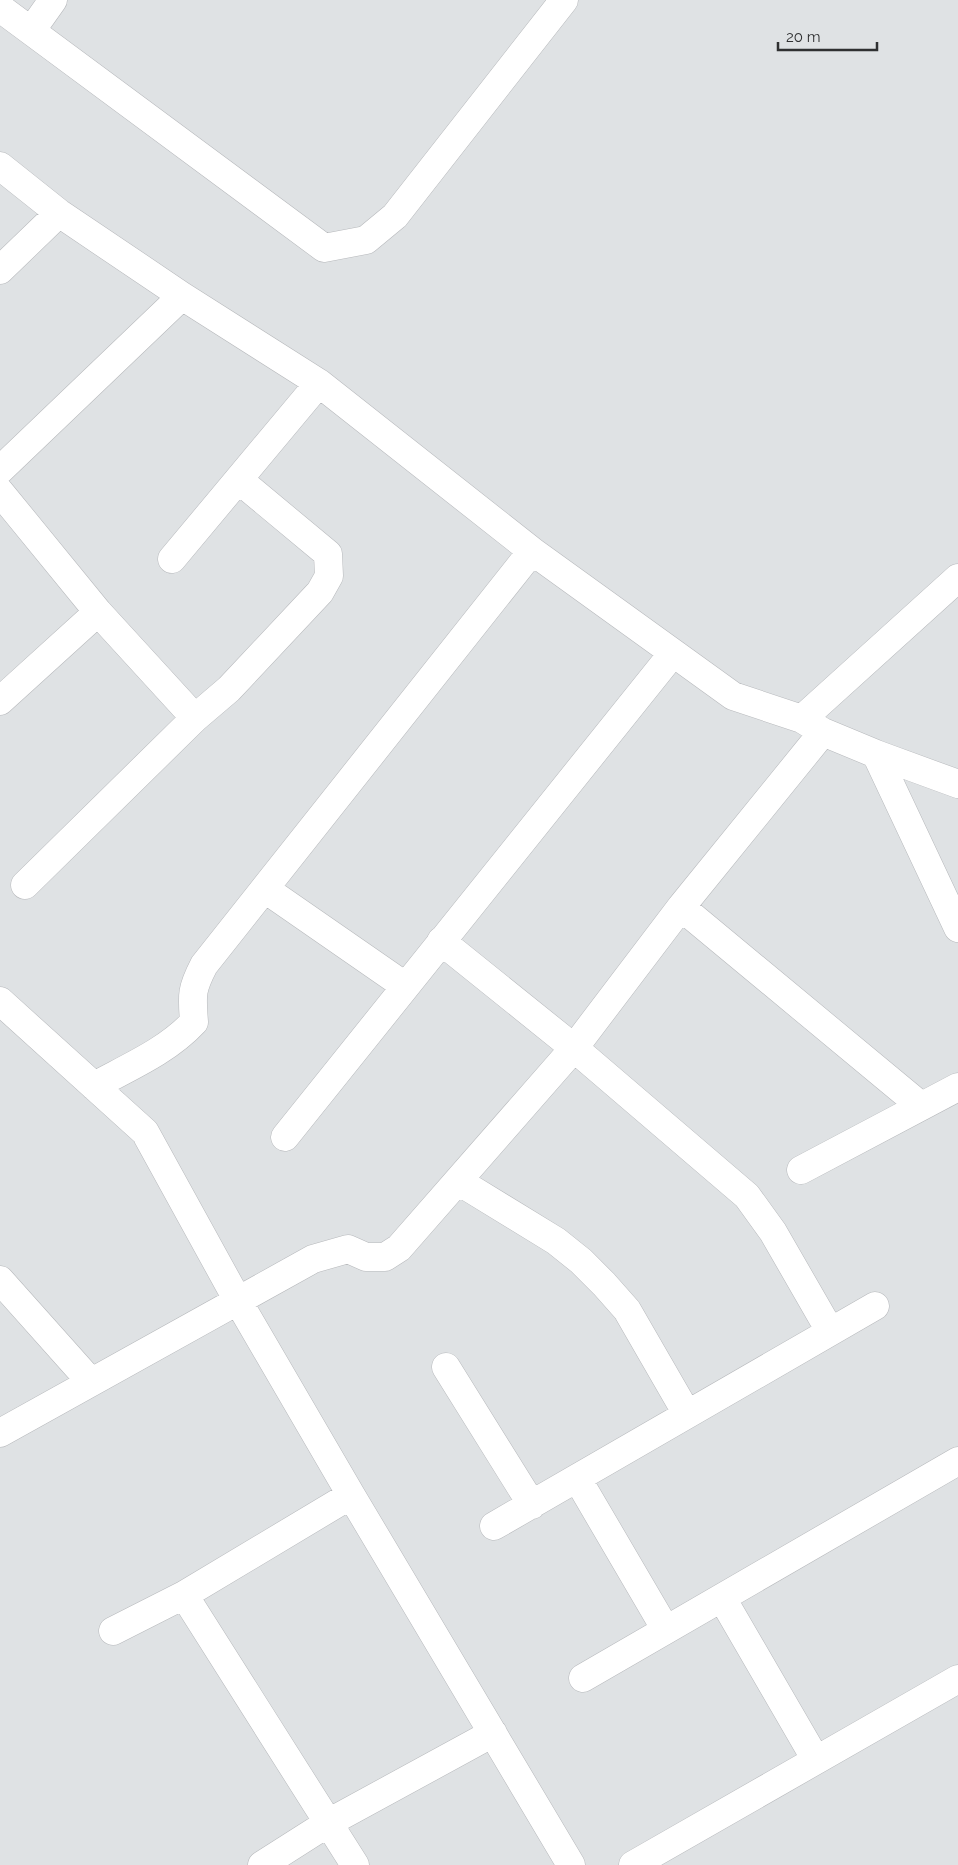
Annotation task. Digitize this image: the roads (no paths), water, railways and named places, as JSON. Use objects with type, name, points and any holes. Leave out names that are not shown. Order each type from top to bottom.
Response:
[{"type":"street","points":[[31,31],[53,0]]},
{"type":"street","points":[[0,8],[324,248],[366,240],[395,216],[564,0]]},
{"type":"street","points":[[0,166],[59,213],[182,296],[320,384],[532,550],[732,696],[812,725],[876,754],[958,784]]},
{"type":"street","points":[[0,270],[59,213]]},
{"type":"street","points":[[0,470],[182,296]]},
{"type":"street","points":[[172,559],[320,384]]},
{"type":"street","points":[[25,885],[195,718],[236,682],[320,592],[329,576],[328,554],[239,480]]},
{"type":"street","points":[[0,492],[98,612],[195,718]]},
{"type":"street","points":[[94,1086],[160,1050],[180,1037],[194,1022],[192,997],[196,981],[204,965],[532,550]]},
{"type":"street","points":[[0,1432],[313,1259],[348,1249],[366,1257],[385,1258],[400,1248],[574,1048],[681,907],[812,725],[958,578]]},
{"type":"street","points":[[0,701],[98,612]]},
{"type":"street","points":[[285,1137],[673,653]]},
{"type":"street","points":[[876,754],[958,928]]},
{"type":"street","points":[[265,889],[405,986]]},
{"type":"street","points":[[681,907],[921,1106]]},
{"type":"street","points":[[441,941],[574,1048],[747,1196],[773,1232],[830,1332]]},
{"type":"street","points":[[0,1001],[145,1132],[238,1300],[351,1495],[571,1865]]},
{"type":"street","points":[[801,1170],[958,1087]]},
{"type":"street","points":[[458,1181],[556,1242],[581,1261],[598,1278],[627,1310],[687,1414]]},
{"type":"street","points":[[0,1280],[91,1382]]},
{"type":"street","points":[[494,1526],[875,1306]]},
{"type":"street","points":[[446,1367],[532,1505]]},
{"type":"street","points":[[583,1678],[958,1461]]},
{"type":"street","points":[[577,1478],[666,1630]]},
{"type":"street","points":[[113,1631],[184,1595],[351,1495]]},
{"type":"street","points":[[184,1595],[355,1865]]},
{"type":"street","points":[[722,1598],[816,1760]]},
{"type":"street","points":[[633,1865],[958,1679]]},
{"type":"street","points":[[262,1865],[328,1823],[493,1734]]}]
